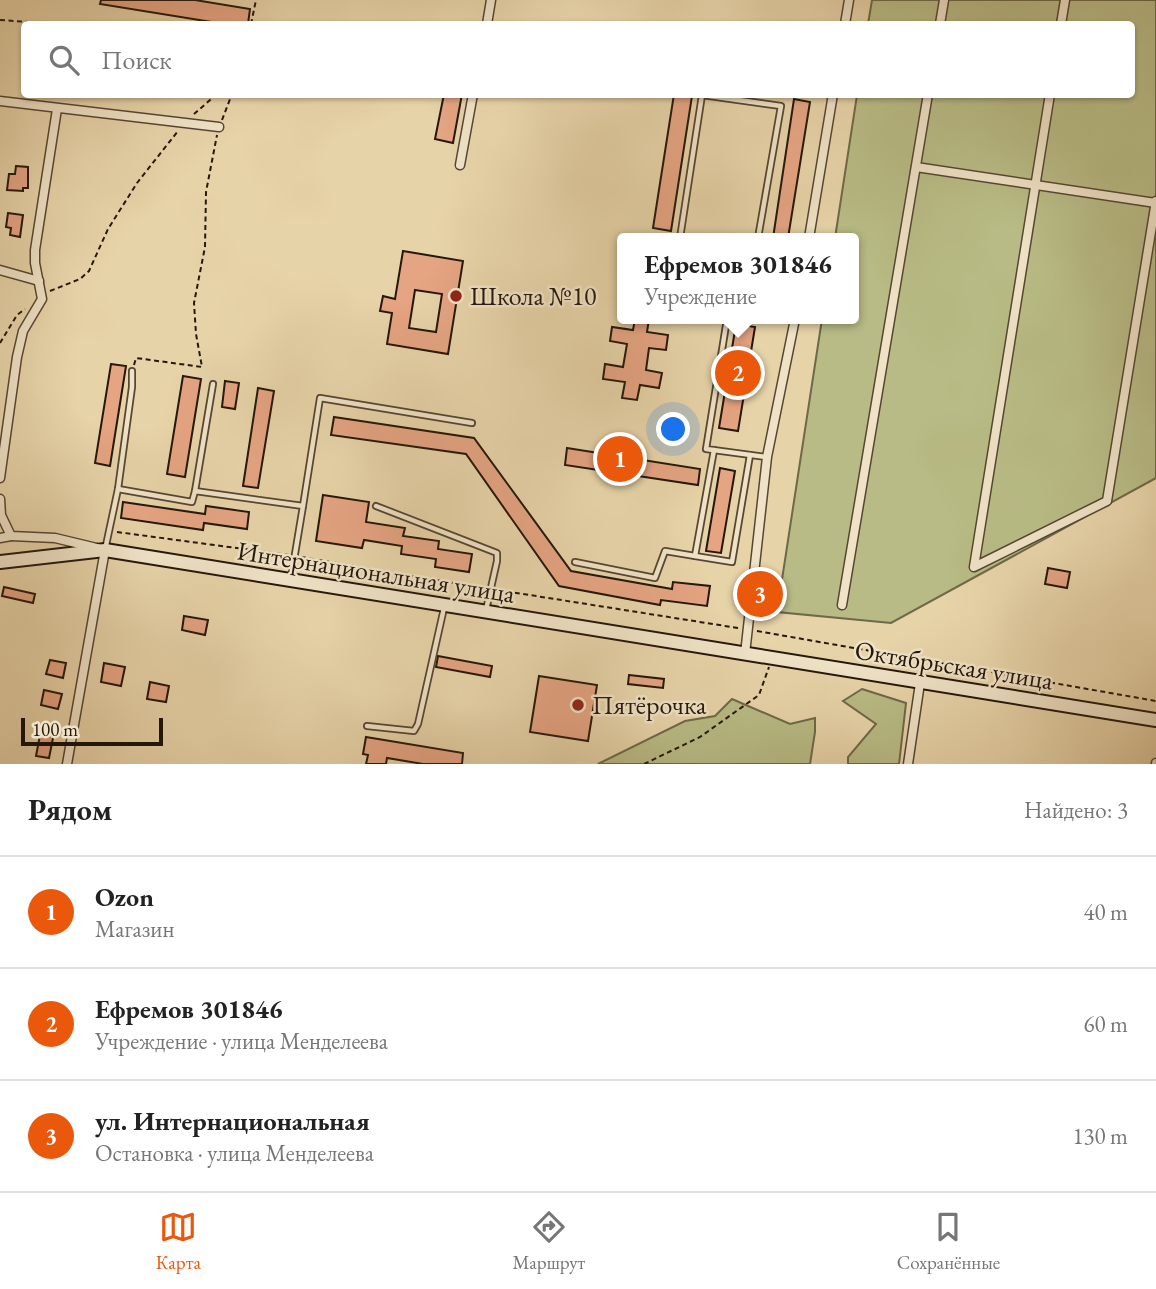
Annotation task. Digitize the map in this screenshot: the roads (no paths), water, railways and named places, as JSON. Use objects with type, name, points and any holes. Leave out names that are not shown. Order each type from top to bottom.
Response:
[{"type":"street","points":[[488,21],[491,0]]},
{"type":"street","points":[[846,21],[849,0]]},
{"type":"street","points":[[940,21],[944,0]]},
{"type":"street","points":[[1062,21],[1065,0]]},
{"type":"street","points":[[460,165],[472,98]]},
{"type":"street","points":[[810,233],[832,98]]},
{"type":"street","points":[[842,605],[927,98]]},
{"type":"street","points":[[916,167],[1036,184],[1156,202],[1107,501],[974,568],[1036,184],[1049,98]]},
{"type":"street","points":[[0,101],[219,127]]},
{"type":"street","points":[[0,478],[4,429],[17,356],[23,331],[43,294],[35,263],[35,250],[57,109]]},
{"type":"street","points":[[0,270],[39,281]]},
{"type":"street","points":[[745,654],[767,457],[794,324]]},
{"type":"street","points":[[0,499],[1,515],[11,536]]},
{"type":"street","points":[[0,538],[55,538],[105,550],[67,764]]},
{"type":"street","name":"Интернациональная улица","points":[[0,562],[105,550],[745,654]]},
{"type":"street","name":"Октябрьская улица","points":[[745,654],[1156,720]]},
{"type":"street","points":[[908,764],[920,682]]},
{"type":"lane","points":[[681,233],[702,98]]},
{"type":"lane","points":[[724,98],[781,106],[759,233]]},
{"type":"lane","points":[[726,324],[706,449],[767,457]]},
{"type":"lane","points":[[105,550],[118,489],[132,371]]},
{"type":"lane","points":[[118,489],[192,502],[213,384]]},
{"type":"lane","points":[[290,582],[320,398],[472,423]]},
{"type":"lane","points":[[695,556],[714,450]]},
{"type":"lane","points":[[575,562],[655,578],[665,551],[732,562],[750,455]]},
{"type":"lane","points":[[195,491],[303,506]]},
{"type":"lane","points":[[376,506],[497,553],[486,614]]},
{"type":"lane","points":[[367,726],[414,731],[418,724],[445,607]]},
{"type":"place","name":"Школа №10","points":[[456,296]]},
{"type":"place","name":"Ефремов 301846","points":[[738,373]]},
{"type":"place","name":"Ozon","points":[[620,459]]},
{"type":"place","name":"ул. Интернациональная","points":[[760,594]]},
{"type":"place","name":"Пятёрочка","points":[[578,705]]}]
